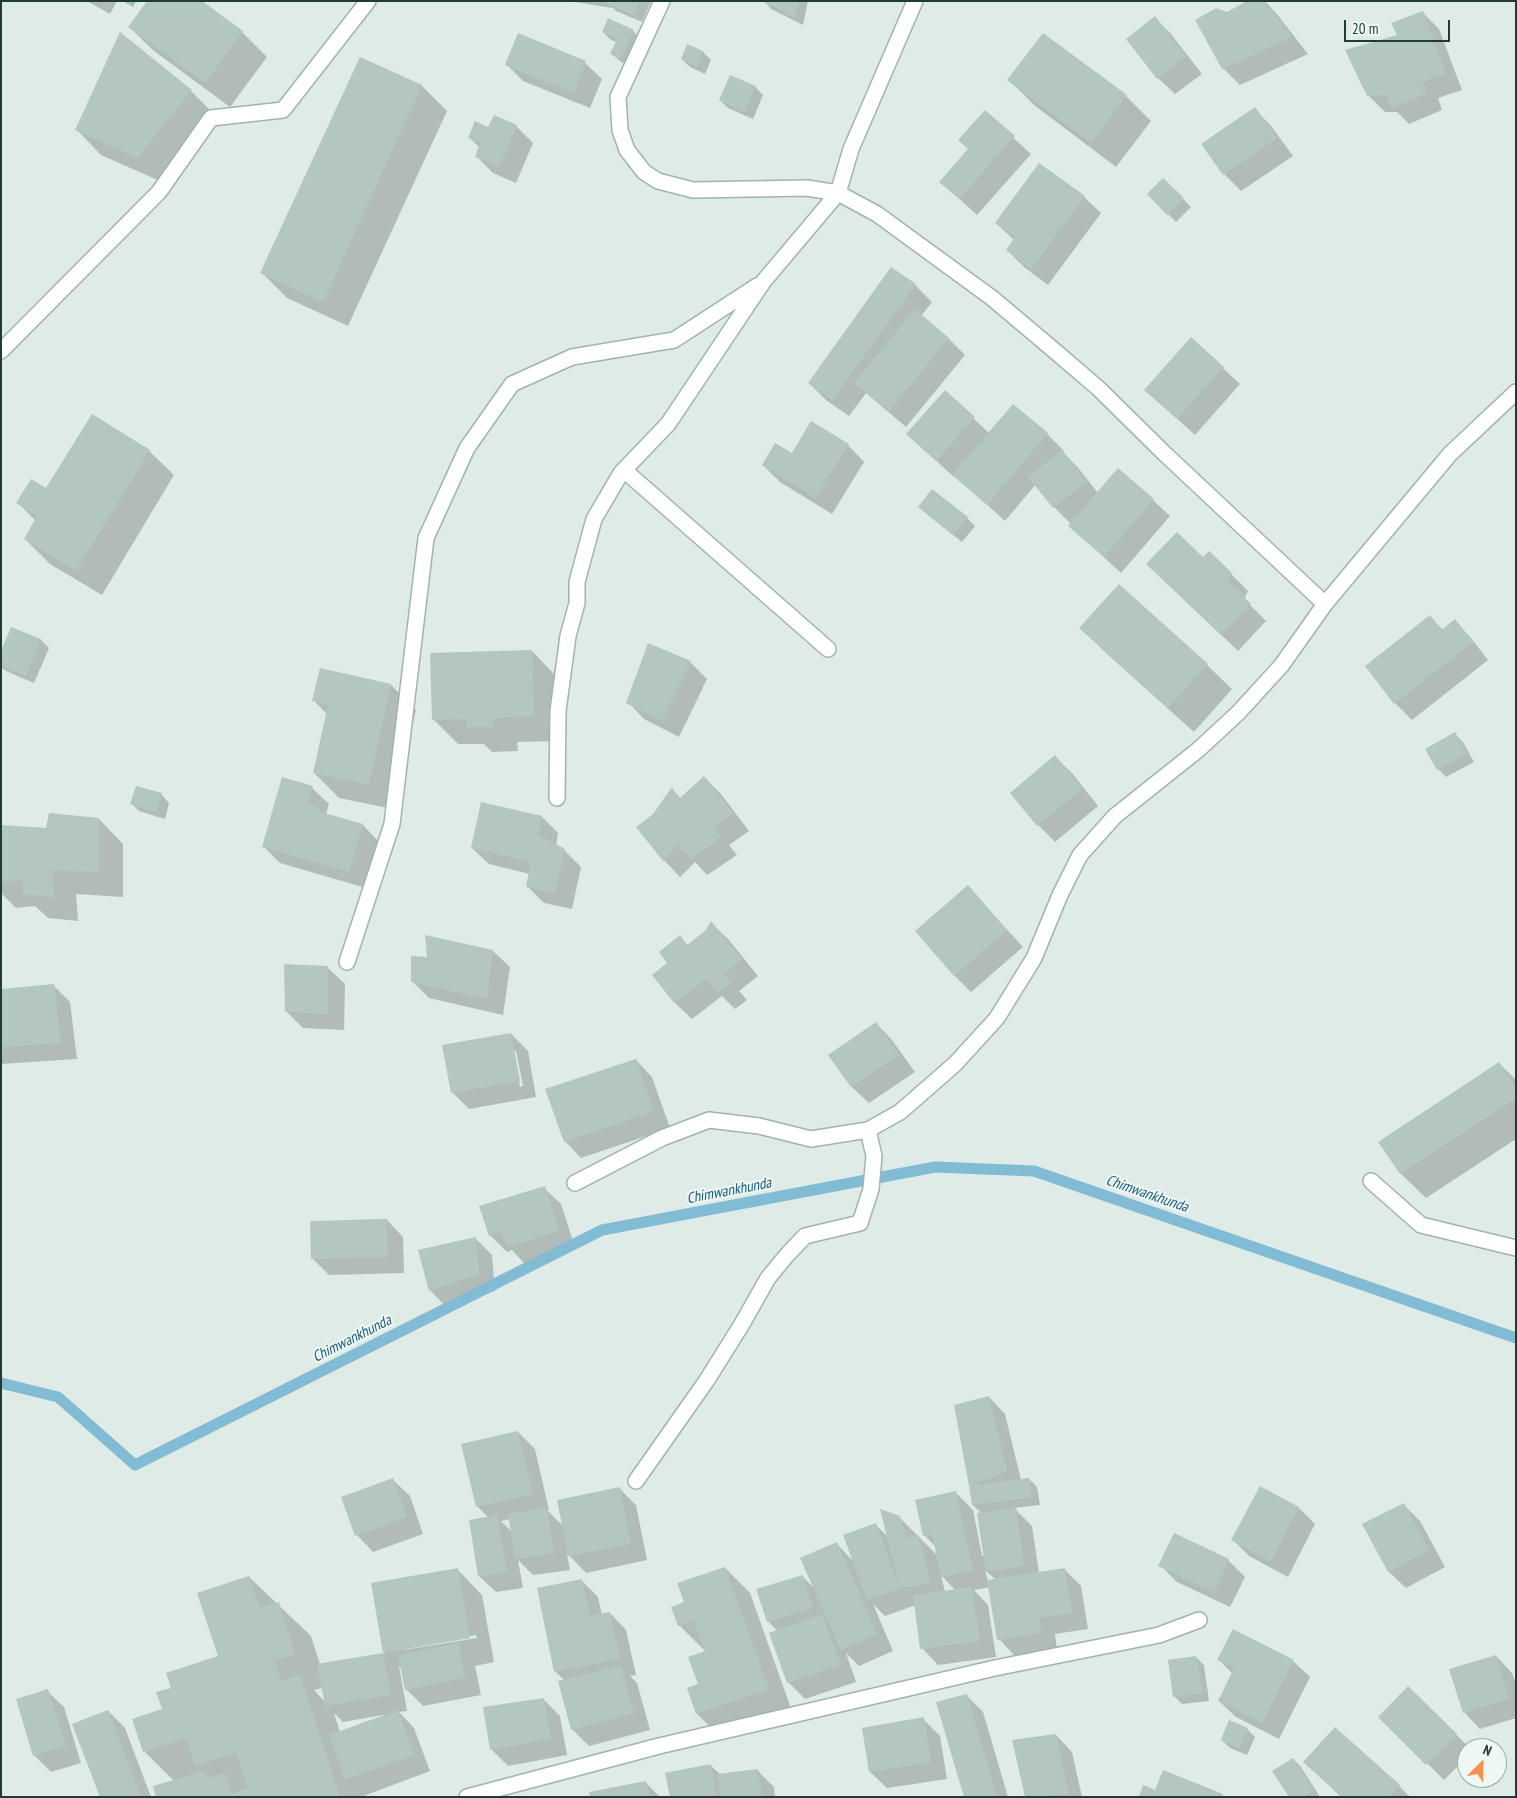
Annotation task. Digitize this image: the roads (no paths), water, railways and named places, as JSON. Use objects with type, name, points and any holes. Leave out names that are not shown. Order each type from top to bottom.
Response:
[{"type":"street","points":[[1,351],[159,192],[211,118],[283,110],[368,1]]},
{"type":"street","points":[[662,1],[618,97],[620,130],[626,150],[644,172],[658,181],[693,190],[807,188],[838,192],[877,214],[977,286],[1098,388],[1164,454],[1325,604]]},
{"type":"street","points":[[557,798],[558,711],[568,636],[577,602],[577,582],[594,519],[624,470],[668,424],[762,282],[838,192],[851,149],[915,1]]},
{"type":"street","points":[[347,962],[392,824],[426,538],[467,448],[512,384],[572,357],[674,340],[762,282]]},
{"type":"street","points":[[575,1183],[662,1138],[709,1120],[759,1126],[811,1139],[868,1130],[900,1112],[954,1064],[997,1018],[1034,958],[1060,895],[1080,855],[1115,816],[1198,750],[1238,714],[1281,666],[1325,604],[1450,454],[1515,393]]},
{"type":"street","points":[[624,470],[828,650]]},
{"type":"street","points":[[636,1481],[707,1380],[768,1278],[787,1254],[805,1236],[860,1223],[871,1189],[874,1156],[868,1130]]},
{"type":"street","points":[[1371,1181],[1422,1224],[1516,1248]]},
{"type":"street","points":[[466,1797],[659,1746],[812,1710],[995,1668],[1159,1635],[1199,1620]]},
{"type":"waterway","name":"Chimwankhunda","points":[[1,1383],[58,1397],[135,1465],[602,1230],[935,1167],[1034,1171],[1516,1338]]}]
